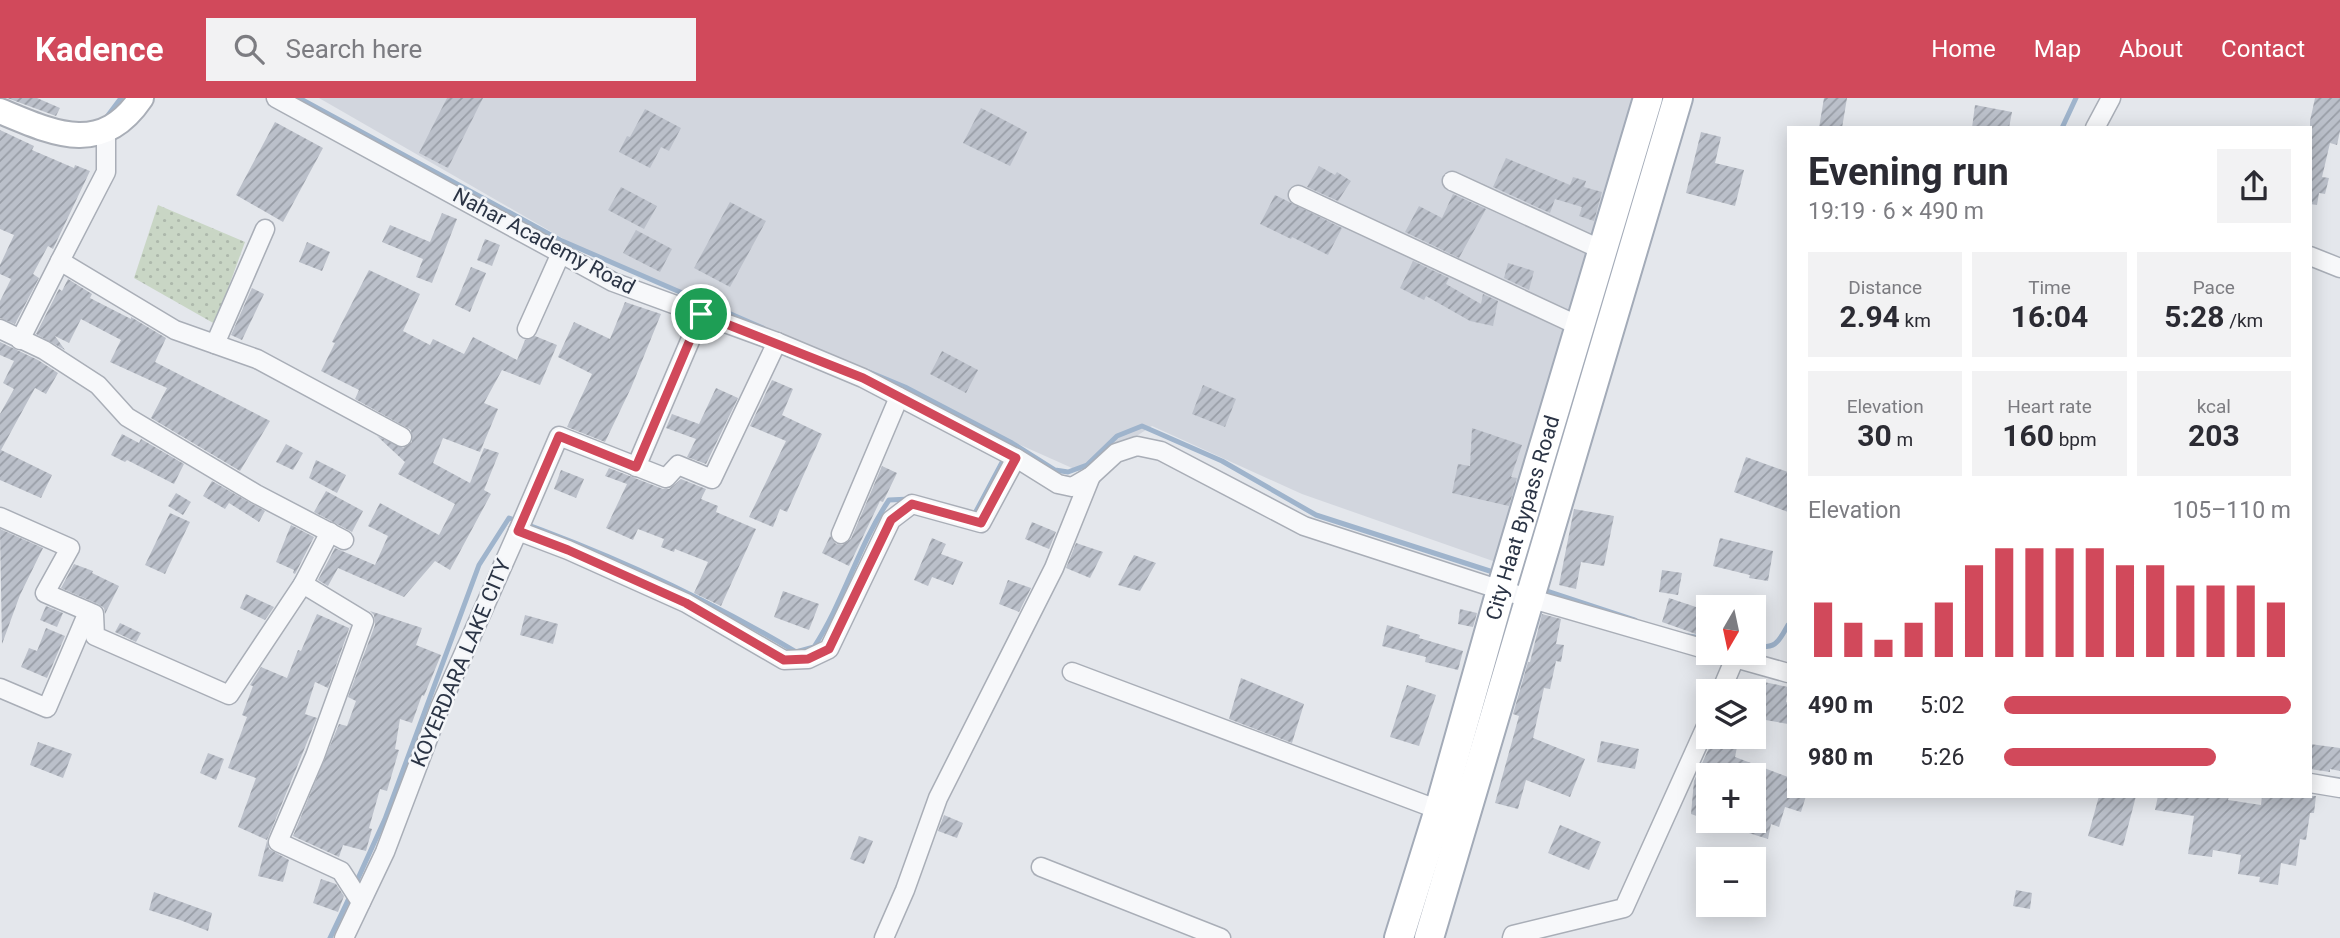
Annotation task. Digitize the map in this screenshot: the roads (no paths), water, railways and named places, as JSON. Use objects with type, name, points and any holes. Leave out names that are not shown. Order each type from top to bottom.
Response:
[{"type":"main road","name":"City Haat Bypass Road","points":[[1399,938],[1648,98]]},
{"type":"main road","name":"City Haat Bypass Road","points":[[1429,938],[1678,98]]},
{"type":"street","points":[[0,111],[40,128],[81,137],[112,128],[141,98]]},
{"type":"street","name":"Nahar Academy Road","points":[[276,98],[613,282],[777,342],[863,378],[1016,458],[1058,484],[1072,487],[1091,476],[1116,453],[1137,446],[1163,448],[1304,526],[1501,590],[1696,646]]},
{"type":"street","points":[[2096,126],[2111,98]]},
{"type":"street","points":[[20,340],[106,172],[106,130]]},
{"type":"street","points":[[1452,181],[1602,250]]},
{"type":"street","points":[[1298,195],[1579,326]]},
{"type":"street","points":[[215,344],[265,229]]},
{"type":"street","points":[[527,329],[561,253]]},
{"type":"street","points":[[2312,257],[2340,268]]},
{"type":"street","points":[[60,261],[175,330],[257,359],[402,437]]},
{"type":"street","points":[[701,314],[636,467],[666,478],[678,466],[712,479],[777,342]]},
{"type":"street","points":[[0,329],[44,350],[98,385],[127,416],[256,494],[337,536],[229,695],[94,636],[94,614],[45,593],[70,548],[0,517]]},
{"type":"street","points":[[841,534],[899,397]]},
{"type":"street","name":"KOYERDARA LAKE CITY","points":[[344,938],[385,852],[450,684],[559,436],[636,467]]},
{"type":"street","points":[[518,531],[568,550],[686,603],[784,660],[808,659],[829,649],[891,520],[912,504],[981,523],[1016,458]]},
{"type":"street","points":[[884,938],[905,890],[938,798],[1054,568],[1091,476]]},
{"type":"street","points":[[303,584],[363,621],[315,756],[278,842],[341,871],[361,902]]},
{"type":"street","points":[[0,688],[47,708],[88,612]]},
{"type":"street","points":[[1765,665],[1787,670]]},
{"type":"street","points":[[1072,672],[1439,810]]},
{"type":"street","points":[[1512,938],[1513,935],[1624,908],[1696,749]]},
{"type":"street","points":[[2312,783],[2340,788]]},
{"type":"street","points":[[1041,867],[1221,938]]},
{"type":"waterway","points":[[106,118],[121,98]]},
{"type":"waterway","points":[[299,98],[560,240],[763,328]]},
{"type":"waterway","points":[[2063,126],[2076,98]]},
{"type":"waterway","points":[[869,372],[905,387],[1012,443],[1055,470],[1068,472],[1087,465],[1117,436],[1142,426],[1222,461],[1316,515],[1496,573]]},
{"type":"waterway","points":[[973,517],[1006,455]]},
{"type":"waterway","points":[[355,885],[385,819],[479,565],[509,518],[656,578],[727,613],[796,652],[814,647],[834,611],[868,536],[889,500],[910,499]]},
{"type":"waterway","points":[[1541,589],[1635,620]]},
{"type":"waterway","points":[[1766,647],[1776,643],[1787,627]]},
{"type":"waterway","points":[[1688,636],[1696,637]]},
{"type":"waterway","points":[[330,938],[351,894]]}]
